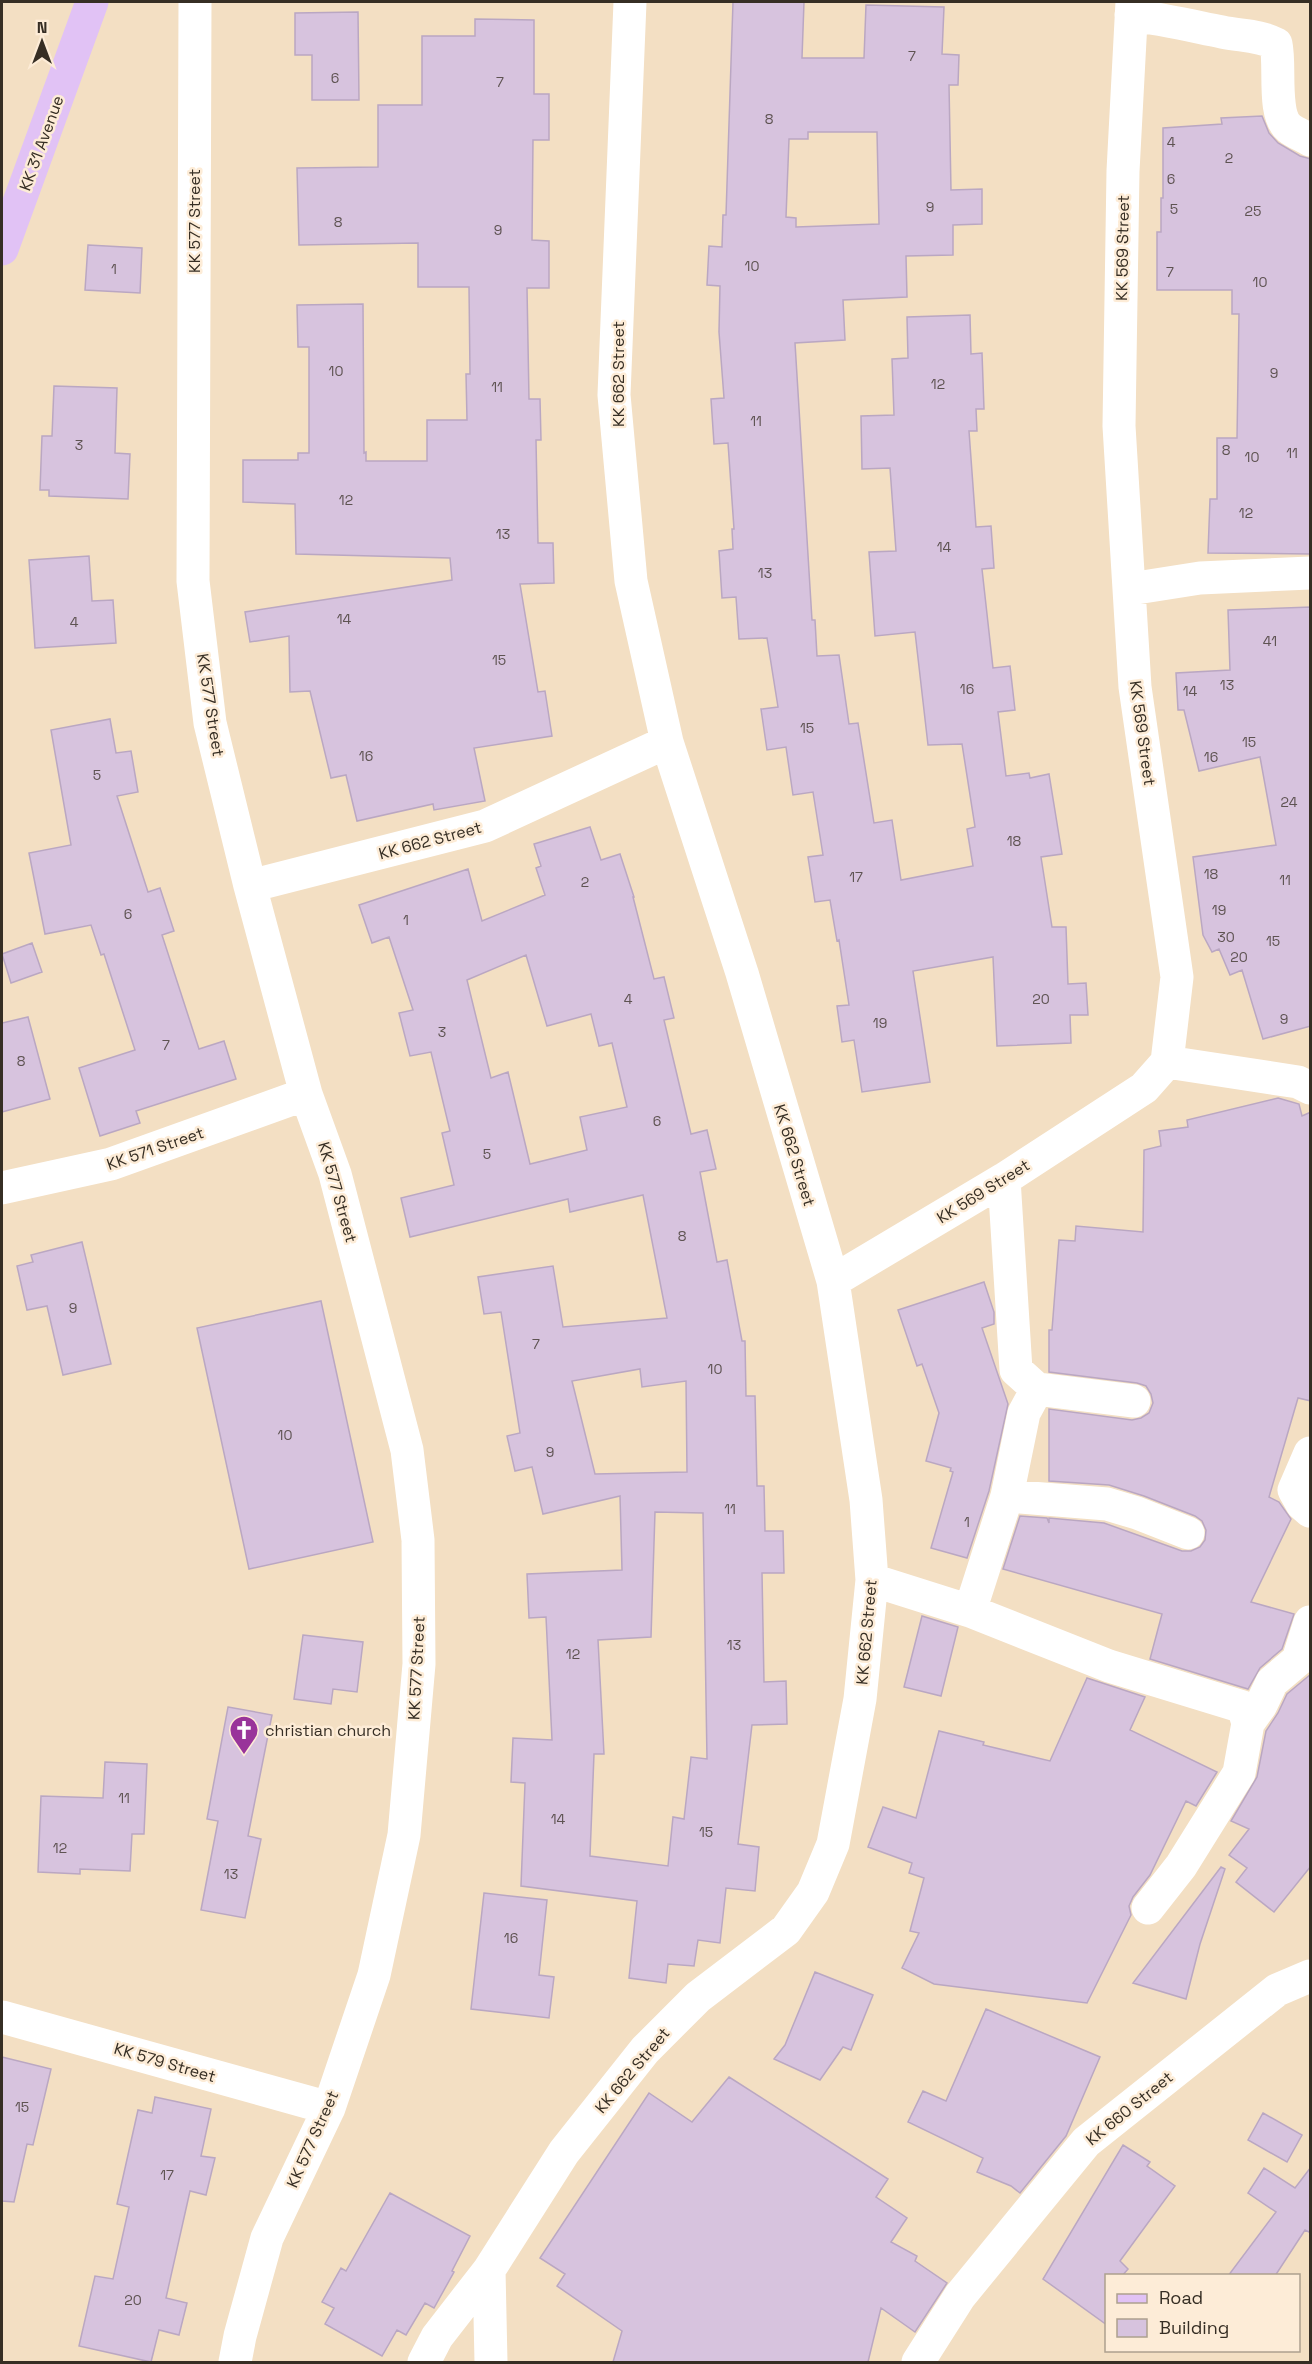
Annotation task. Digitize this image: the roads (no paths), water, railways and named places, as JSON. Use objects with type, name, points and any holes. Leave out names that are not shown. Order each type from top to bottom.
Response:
[{"type":"main road","name":"KK 31 Avenue","points":[[2,249],[92,2]]},
{"type":"street","name":"KK 577 Street","points":[[195,2],[194,582],[210,723],[250,886],[306,1094],[336,1174],[406,1450],[418,1540],[419,1664],[404,1835],[374,1975],[329,2108],[267,2238],[235,2362]]},
{"type":"street","name":"KK 662 Street","points":[[424,2362],[438,2337],[489,2270],[564,2152],[645,2050],[698,1997],[786,1930],[813,1892],[833,1844],[860,1699],[872,1580],[866,1500],[833,1281],[742,973],[667,742],[631,582],[614,395],[630,2]]},
{"type":"street","points":[[1131,8],[1224,33],[1267,39],[1276,44],[1280,58],[1279,112],[1288,127],[1311,140]]},
{"type":"street","name":"KK 569 Street","points":[[833,1281],[1004,1179],[1144,1088],[1167,1062],[1177,977],[1136,687],[1119,426],[1123,171],[1131,8]]},
{"type":"street","points":[[1130,589],[1200,578],[1311,573]]},
{"type":"street","name":"KK 662 Street","points":[[250,886],[485,826],[667,742]]},
{"type":"street","points":[[1167,1062],[1298,1082],[1311,1088]]},
{"type":"street","name":"KK 571 Street","points":[[2,1188],[111,1164],[306,1094]]},
{"type":"street","points":[[1004,1179],[1016,1370],[1037,1389],[1134,1401]]},
{"type":"street","points":[[969,1611],[1007,1496],[1024,1413],[1037,1389]]},
{"type":"street","points":[[1311,1453],[1294,1490],[1302,1504],[1311,1511]]},
{"type":"street","points":[[1007,1496],[1107,1504],[1188,1533]]},
{"type":"street","points":[[872,1580],[969,1611],[1109,1666],[1243,1707],[1248,1723]]},
{"type":"street","points":[[1148,1908],[1181,1866],[1239,1773],[1248,1723],[1261,1705],[1272,1682],[1298,1660],[1311,1622]]},
{"type":"street","name":"KK 660 Street","points":[[918,2362],[960,2296],[1086,2142],[1278,1990],[1311,1976]]},
{"type":"street","name":"KK 579 Street","points":[[2,2017],[329,2108]]},
{"type":"street","points":[[489,2270],[491,2362]]},
{"type":"place","name":"christian church","points":[[244,1756]]}]
